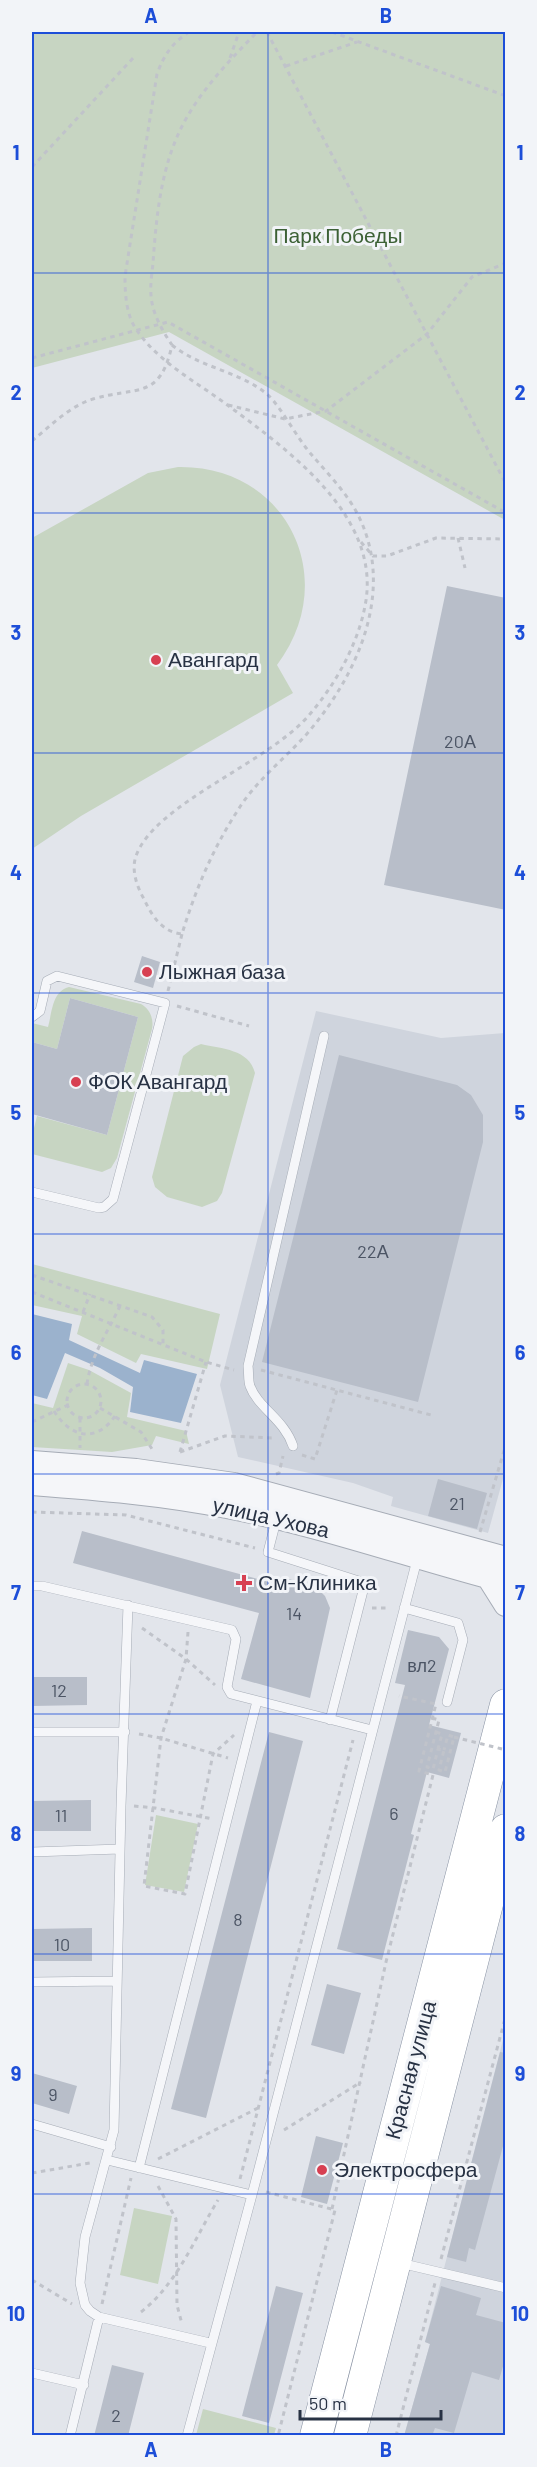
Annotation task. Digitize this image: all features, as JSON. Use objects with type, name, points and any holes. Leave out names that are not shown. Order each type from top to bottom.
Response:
[{"type":"highway","name":"Красная улица","points":[[316,2436],[506,1705]]},
{"type":"highway","name":"Красная улица","points":[[350,2436],[506,1830]]},
{"type":"street","name":"улица Ухова","points":[[32,1463],[136,1471],[234,1485],[501,1566]]},
{"type":"street","name":"улица Ухова","points":[[32,1483],[168,1496],[277,1517],[418,1556],[501,1566]]},
{"type":"street","points":[[501,1566],[506,1604]]},
{"type":"lane","points":[[32,1017],[40,1011],[47,981],[57,976],[165,1003],[112,1199],[104,1207],[99,1208],[32,1192]]},
{"type":"lane","points":[[289,1445],[282,1424],[256,1398],[250,1386],[248,1366],[324,1036]]},
{"type":"lane","points":[[277,1517],[268,1552],[365,1583],[330,1720]]},
{"type":"lane","points":[[187,2436],[210,2343],[253,2192],[418,1556]]},
{"type":"lane","points":[[32,1586],[42,1586],[128,1605],[234,1632],[236,1639],[227,1687],[231,1694],[372,1730]]},
{"type":"lane","points":[[128,1605],[114,2130],[84,2236],[80,2283],[85,2305],[90,2312],[99,2317],[210,2343]]},
{"type":"lane","points":[[404,1608],[458,1623],[463,1640],[447,1702]]},
{"type":"lane","points":[[140,2168],[257,1701]]},
{"type":"lane","points":[[32,1732],[125,1732]]},
{"type":"lane","points":[[32,1852],[120,1849]]},
{"type":"lane","points":[[32,1982],[117,1981]]},
{"type":"lane","points":[[32,2124],[111,2147]]},
{"type":"lane","points":[[107,2160],[237,2192],[253,2192]]},
{"type":"lane","points":[[395,2262],[506,2288]]},
{"type":"lane","points":[[70,2436],[99,2317]]},
{"type":"lane","points":[[32,2373],[84,2385]]},
{"type":"path","points":[[189,32],[175,41],[164,56],[153,94],[125,276],[128,310],[136,330],[168,363],[226,404],[290,454],[318,482],[341,508],[359,539],[373,556]]},
{"type":"path","points":[[229,61],[239,32]]},
{"type":"path","points":[[249,1026],[165,1003],[182,934],[195,891],[238,809],[273,767],[305,735],[335,695],[354,661],[369,621],[374,592],[373,556],[360,519],[341,489],[301,442],[271,398],[258,387],[200,363],[172,345],[158,324],[151,296],[154,248],[165,172],[177,136],[200,98],[229,61],[257,32]]},
{"type":"path","points":[[267,32],[506,484]]},
{"type":"path","points":[[332,32],[506,96]]},
{"type":"path","points":[[285,66],[358,41]]},
{"type":"path","points":[[32,167],[135,56]]},
{"type":"path","points":[[226,404],[285,419],[326,411],[427,334],[471,277],[506,263]]},
{"type":"path","points":[[32,358],[168,322],[506,513]]},
{"type":"path","points":[[32,441],[76,406],[93,399],[127,394],[159,379],[168,363],[172,345]]},
{"type":"path","points":[[373,556],[387,556],[436,538],[506,539]]},
{"type":"path","points":[[458,538],[465,568]]},
{"type":"path","points":[[182,934],[172,933],[166,929],[151,912],[136,884],[134,868],[136,856],[154,828],[172,812],[290,735],[334,681],[354,644],[365,606],[367,583],[359,539]]},
{"type":"path","points":[[32,1275],[152,1317],[163,1330],[164,1345]]},
{"type":"path","points":[[32,1292],[206,1362],[232,1370],[248,1366],[430,1415]]},
{"type":"path","points":[[83,1313],[90,1294]]},
{"type":"path","points":[[87,1384],[89,1370],[99,1346],[120,1306]]},
{"type":"path","points":[[206,1362],[180,1452],[225,1436],[289,1445],[279,1473],[270,1477]]},
{"type":"path","points":[[87,1384],[73,1388],[68,1397],[68,1405],[73,1414],[80,1417],[89,1417],[100,1408]]},
{"type":"path","points":[[87,1384],[99,1393],[100,1408]]},
{"type":"path","points":[[299,1454],[315,1459],[337,1390]]},
{"type":"path","points":[[32,1422],[68,1405]]},
{"type":"path","points":[[100,1408],[141,1432],[152,1449]]},
{"type":"path","points":[[54,1412],[68,1429],[80,1433],[99,1430],[115,1416]]},
{"type":"path","points":[[80,1417],[80,1452]]},
{"type":"path","points":[[474,1535],[479,1535],[506,1444]]},
{"type":"path","points":[[32,1512],[126,1515],[268,1552]]},
{"type":"path","points":[[370,1608],[404,1608]]},
{"type":"path","points":[[128,1618],[186,1659],[219,1689]]},
{"type":"path","points":[[189,1621],[186,1659],[161,1738],[144,1886],[184,1894],[202,1818],[213,1754],[253,1718]]},
{"type":"path","points":[[279,2436],[335,2210],[332,2209],[386,1962],[433,1775],[419,1771],[436,1704],[399,1696]]},
{"type":"path","points":[[432,1718],[439,1720],[427,1767],[433,1769],[442,1734],[436,1732]]},
{"type":"path","points":[[453,1737],[445,1772],[439,1770],[448,1735],[506,1750]]},
{"type":"path","points":[[153,1737],[242,1762]]},
{"type":"path","points":[[237,2192],[353,1740]]},
{"type":"path","points":[[438,1749],[444,1750]]},
{"type":"path","points":[[121,1806],[154,1808],[226,1821]]},
{"type":"path","points":[[396,2436],[506,2015]]},
{"type":"path","points":[[266,2142],[361,2082]]},
{"type":"path","points":[[99,2317],[140,2168],[258,2108]]},
{"type":"path","points":[[32,2173],[107,2160]]},
{"type":"path","points":[[140,2168],[174,2212],[177,2230],[177,2305],[186,2337]]},
{"type":"path","points":[[124,2323],[152,2304],[177,2270],[225,2189]]},
{"type":"path","points":[[253,2192],[332,2209]]},
{"type":"path","points":[[32,2280],[69,2303],[85,2305]]},
{"type":"shaded area","points":[[316,1011],[441,1038],[505,1033],[506,1468],[488,1533],[391,1506],[393,1497],[353,1483],[238,1457],[220,1385]]},
{"type":"shaded area","points":[[505,2032],[505,2435],[404,2436],[430,2344],[425,2342]]},
{"type":"green space","name":"Парк Победы","points":[[32,32],[505,32],[505,520],[169,332],[32,368]]},
{"type":"green space","name":"Авангард","points":[[178,467],[216,471],[249,485],[274,506],[293,533],[303,564],[304,598],[296,632],[277,665],[293,693],[81,816],[32,849],[32,538],[148,473]]},
{"type":"green space","points":[[69,987],[141,1004],[149,1011],[152,1018],[152,1029],[117,1158],[111,1168],[102,1172],[32,1154],[32,1136],[37,1116],[107,1135],[138,1017],[70,998],[57,1049],[32,1042],[32,1023],[48,1027],[56,998],[63,989]]},
{"type":"green space","points":[[201,1044],[234,1051],[247,1059],[255,1073],[222,1193],[217,1201],[202,1207],[167,1197],[155,1187],[152,1177],[183,1056]]},
{"type":"green space","points":[[32,1264],[220,1314],[207,1369],[141,1354],[136,1363],[77,1334],[82,1316],[32,1305]]},
{"type":"green space","points":[[68,1363],[89,1370],[131,1393],[127,1417],[186,1431],[189,1444],[156,1436],[152,1445],[112,1452],[32,1447],[32,1403],[53,1408]]},
{"type":"green space","points":[[156,1815],[198,1824],[184,1892],[145,1885]]},
{"type":"green space","points":[[134,2208],[172,2216],[158,2284],[120,2275]]},
{"type":"green space","points":[[203,2409],[276,2428],[274,2435],[196,2435]]},
{"type":"water","points":[[32,1314],[72,1324],[69,1340],[140,1373],[144,1360],[197,1374],[181,1423],[130,1412],[133,1387],[100,1368],[65,1353],[47,1399],[32,1395]]},
{"type":"building","points":[[447,586],[506,598],[506,910],[384,885]]},
{"type":"building","name":"Лыжная база","points":[[142,956],[160,962],[153,988],[134,982]]},
{"type":"building","name":"ФОК Авангард","points":[[70,998],[138,1017],[107,1135],[32,1114],[32,1042],[57,1049]]},
{"type":"building","points":[[339,1055],[457,1085],[471,1095],[483,1115],[483,1142],[418,1402],[262,1362]]},
{"type":"building","points":[[438,1479],[487,1493],[477,1529],[428,1516]]},
{"type":"building","points":[[82,1531],[280,1585],[282,1577],[316,1587],[325,1596],[330,1608],[310,1698],[241,1679],[259,1613],[73,1563]]},
{"type":"building","points":[[408,1630],[439,1637],[449,1649],[429,1725],[461,1733],[449,1778],[427,1772],[411,1834],[414,1835],[382,1960],[337,1949],[405,1685],[395,1683]]},
{"type":"building","points":[[32,1677],[87,1677],[87,1705],[32,1706]]},
{"type":"building","points":[[269,1732],[303,1741],[206,2118],[171,2109]]},
{"type":"building","points":[[91,1800],[91,1831],[32,1831],[32,1801]]},
{"type":"building","points":[[92,1928],[92,1961],[32,1961],[32,1929]]},
{"type":"building","points":[[327,1984],[361,1993],[344,2054],[311,2045]]},
{"type":"building","points":[[500,2052],[506,2053],[506,2135],[475,2250],[469,2248],[466,2262],[447,2257]]},
{"type":"building","points":[[32,2073],[77,2086],[69,2114],[32,2103]]},
{"type":"building","name":"Электросфера","points":[[316,2136],[343,2143],[327,2204],[301,2197]]},
{"type":"building","points":[[276,2286],[303,2293],[269,2423],[242,2416]]},
{"type":"building","points":[[441,2286],[481,2298],[476,2315],[506,2323],[506,2356],[499,2380],[472,2372],[454,2433],[435,2428],[432,2436],[404,2436],[430,2344],[425,2342]]},
{"type":"building","points":[[112,2365],[144,2373],[128,2436],[94,2436]]},
{"type":"place","name":"Авангард","points":[[156,660]]},
{"type":"place","name":"Лыжная база","points":[[147,972]]},
{"type":"place","name":"ФОК Авангард","points":[[76,1082]]},
{"type":"place","name":"См-Клиника","points":[[244,1583]]},
{"type":"place","name":"Электросфера","points":[[322,2170]]}]
